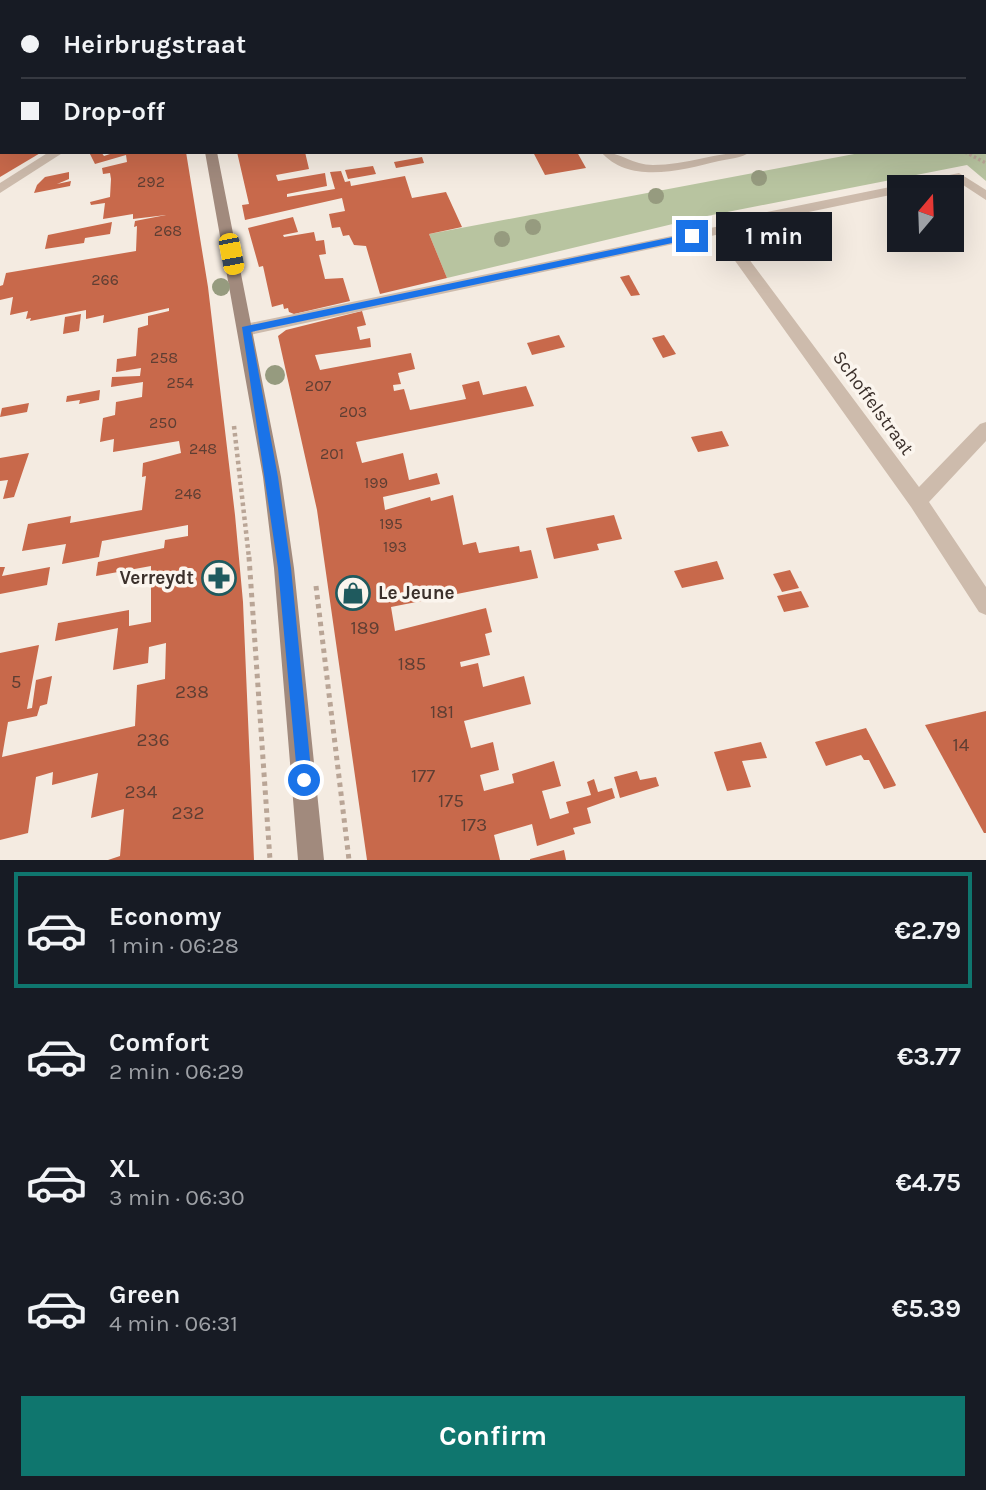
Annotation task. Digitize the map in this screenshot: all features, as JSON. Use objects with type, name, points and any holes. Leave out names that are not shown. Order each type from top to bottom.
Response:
[{"type":"street","points":[[0,188],[55,154]]},
{"type":"street","points":[[211,154],[272,477],[284,568],[311,860]]},
{"type":"street","points":[[608,154],[612,159],[626,166],[652,170],[734,154]]},
{"type":"street","points":[[964,181],[986,196]]},
{"type":"street","points":[[245,330],[720,230],[733,223],[887,193]]},
{"type":"street","name":"Schoffelstraat","points":[[720,230],[918,501],[986,605]]},
{"type":"street","points":[[918,501],[986,429]]},
{"type":"path","points":[[969,154],[986,163]]},
{"type":"path","points":[[232,415],[254,604],[270,860]]},
{"type":"green space","points":[[854,154],[986,154],[986,181],[967,165],[916,175],[887,175],[887,181],[702,217],[447,278],[429,234]]},
{"type":"building","points":[[0,154],[39,154],[0,177]]},
{"type":"building","points":[[90,154],[186,154],[208,287],[235,515],[243,602],[254,860],[108,860],[120,856],[124,809],[91,818],[98,773],[52,785],[53,772],[36,777],[28,833],[0,840],[0,653],[39,645],[27,709],[32,708],[36,680],[52,676],[47,704],[40,706],[37,716],[8,722],[2,757],[135,726],[137,685],[165,679],[166,643],[149,647],[148,663],[113,670],[118,628],[55,641],[58,623],[129,610],[129,626],[151,622],[151,566],[96,576],[98,562],[164,548],[165,540],[188,536],[188,525],[102,541],[99,557],[62,564],[66,544],[22,551],[28,524],[71,516],[70,523],[142,510],[146,476],[142,477],[143,463],[181,453],[179,441],[113,452],[114,439],[100,442],[103,418],[115,415],[116,402],[142,397],[143,382],[111,387],[112,377],[140,376],[141,368],[116,372],[117,359],[136,356],[138,328],[148,325],[148,316],[169,311],[169,308],[103,323],[104,315],[86,319],[86,310],[30,321],[31,318],[26,319],[28,311],[10,315],[13,297],[0,300],[0,286],[3,285],[6,273],[136,251],[135,221],[166,215],[133,219],[133,214],[103,219],[105,203],[91,205],[90,202],[110,197],[110,173],[103,174],[102,168],[127,162],[126,155],[95,164]]},
{"type":"building","points":[[237,154],[305,154],[309,169],[276,175],[278,181],[325,173],[327,186],[287,194],[287,197],[335,189],[330,172],[341,171],[345,182],[350,181],[351,186],[405,176],[412,198],[446,192],[462,227],[429,234],[447,278],[380,294],[366,246],[354,245],[349,235],[343,236],[340,227],[332,228],[329,214],[345,211],[342,198],[245,220],[242,205],[249,204]]},
{"type":"building","points":[[534,154],[578,154],[586,168],[545,175]]},
{"type":"building","points":[[422,157],[424,163],[396,168],[394,162]]},
{"type":"building","points":[[373,166],[376,174],[348,179],[345,170]]},
{"type":"building","points":[[69,172],[69,179],[57,184],[71,181],[70,186],[34,193],[45,177]]},
{"type":"building","points":[[293,217],[298,232],[283,235],[284,237],[314,232],[316,241],[324,240],[326,254],[319,255],[325,279],[343,278],[350,301],[294,314],[289,312],[288,308],[284,309],[283,304],[272,307],[263,266],[259,267],[248,228]]},
{"type":"building","points":[[112,222],[110,234],[85,238],[84,243],[45,249],[48,235]]},
{"type":"building","points":[[629,275],[640,295],[631,296],[620,277]]},
{"type":"building","points":[[362,311],[366,325],[357,327],[360,340],[370,338],[371,347],[315,355],[320,370],[411,353],[415,369],[398,373],[401,384],[393,385],[394,391],[404,389],[410,410],[466,399],[462,385],[479,381],[483,395],[526,386],[534,406],[356,442],[362,463],[403,453],[409,480],[437,473],[440,484],[383,497],[385,510],[430,497],[431,501],[453,495],[463,545],[476,542],[479,553],[519,546],[520,552],[531,550],[538,578],[391,607],[395,631],[486,608],[492,632],[485,634],[490,655],[460,662],[461,667],[478,663],[483,687],[524,676],[531,704],[464,721],[471,748],[493,742],[499,770],[480,775],[484,791],[514,783],[512,774],[554,761],[561,786],[542,791],[550,819],[569,813],[566,802],[591,795],[587,782],[594,779],[598,792],[612,788],[615,798],[587,808],[591,823],[573,828],[575,834],[537,846],[532,824],[494,835],[500,860],[367,860],[317,510],[278,336],[286,330]]},
{"type":"building","points":[[81,314],[79,331],[63,334],[65,317]]},
{"type":"building","points":[[559,335],[565,347],[532,355],[527,343]]},
{"type":"building","points":[[664,335],[676,354],[663,358],[652,338]]},
{"type":"building","points":[[100,390],[99,400],[79,404],[80,400],[66,402],[67,396]]},
{"type":"building","points":[[29,403],[27,412],[0,417],[2,408]]},
{"type":"building","points":[[722,431],[729,446],[698,452],[691,437]]},
{"type":"building","points":[[29,453],[14,497],[3,499],[8,480],[0,481],[0,458]]},
{"type":"building","points":[[614,515],[622,539],[597,544],[599,550],[554,559],[546,528]]},
{"type":"building","points":[[717,561],[724,579],[682,588],[674,571]]},
{"type":"building","points":[[0,567],[5,567],[2,576],[50,567],[47,585],[0,594]]},
{"type":"building","points":[[790,570],[799,588],[782,592],[773,574]]},
{"type":"building","points":[[801,591],[809,607],[784,612],[777,596]]},
{"type":"building","points":[[986,711],[986,833],[984,833],[925,725]]},
{"type":"building","points":[[866,728],[895,786],[884,789],[869,760],[864,760],[861,755],[826,766],[815,742]]},
{"type":"building","points":[[761,742],[767,758],[742,761],[751,787],[727,791],[714,752]]},
{"type":"building","points":[[637,771],[640,780],[656,777],[659,786],[620,798],[614,777]]},
{"type":"building","points":[[564,850],[566,860],[530,860],[530,859]]},
{"type":"place","name":"Verreydt","points":[[219,578]]},
{"type":"place","name":"Le Jeune","points":[[353,593]]},
{"type":"route","points":[[304,780],[284,568],[272,477],[245,330],[692,236]]}]
